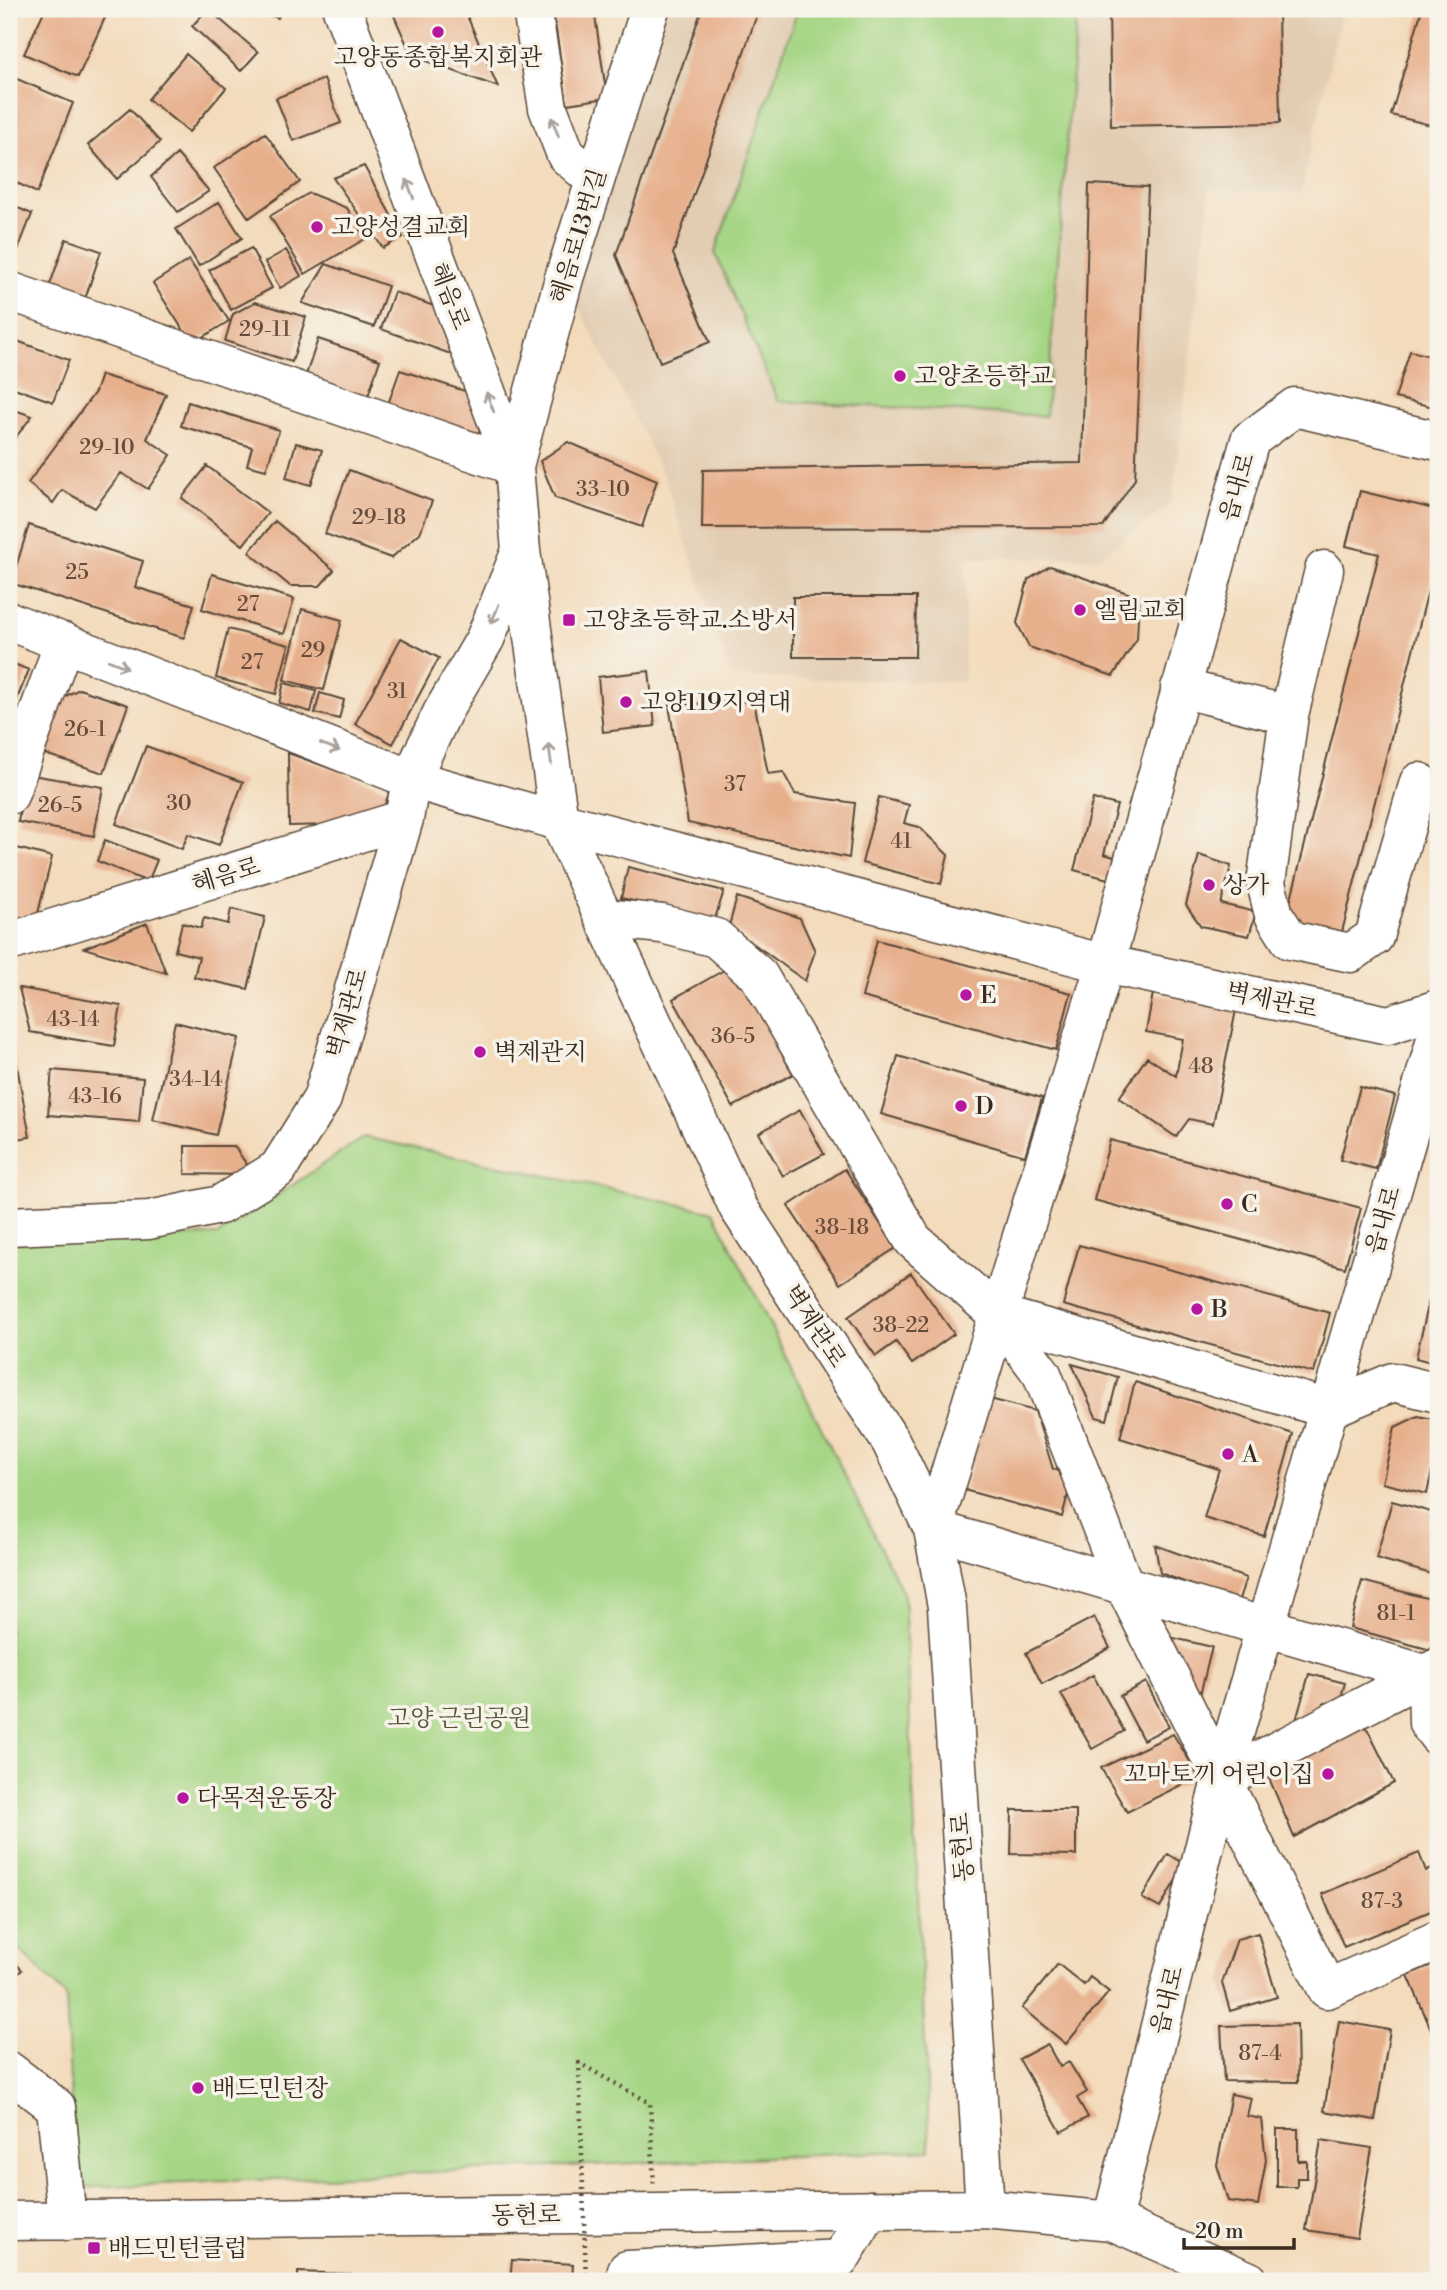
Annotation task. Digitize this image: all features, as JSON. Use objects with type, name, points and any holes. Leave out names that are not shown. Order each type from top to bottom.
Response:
[{"type":"street","name":"혜음로","points":[[342,9],[514,466]]},
{"type":"street","points":[[532,9],[548,108],[566,155],[595,180]]},
{"type":"street","name":"혜음로13번길","points":[[514,466],[564,278],[650,9]]},
{"type":"street","points":[[9,291],[514,466]]},
{"type":"street","name":"읍내로","points":[[1180,688],[1250,440],[1296,407],[1438,441]]},
{"type":"street","name":"벽제관로","points":[[514,466],[521,551],[559,821],[738,1207],[891,1442],[933,1529]]},
{"type":"street","points":[[404,819],[411,779],[442,713],[485,639],[521,551]]},
{"type":"street","points":[[1324,570],[1289,715],[1266,883],[1274,915],[1290,940],[1351,953],[1374,937],[1419,782]]},
{"type":"street","name":"벽제관로","points":[[9,621],[411,779],[559,821],[1105,964],[1388,1025],[1438,1009]]},
{"type":"street","points":[[9,794],[64,642]]},
{"type":"street","points":[[1289,715],[1180,688],[1105,964],[933,1529],[1265,1627],[1435,1673]]},
{"type":"street","name":"혜음로","points":[[10,941],[404,819]]},
{"type":"street","name":"벽제관로","points":[[9,1226],[149,1220],[220,1205],[278,1169],[322,1099],[404,819]]},
{"type":"street","points":[[604,918],[662,924],[716,938],[759,976],[807,1053],[913,1240],[997,1314],[1042,1374],[1124,1585],[1327,1989],[1438,1940]]},
{"type":"street","name":"읍내로","points":[[1112,2221],[1221,1780],[1438,1032]]},
{"type":"street","points":[[997,1314],[1329,1409],[1393,1382],[1438,1393]]},
{"type":"street","name":"동헌로","points":[[933,1529],[947,1607],[985,2209]]},
{"type":"street","points":[[1221,1780],[1435,1673]]},
{"type":"street","points":[[1435,1673],[1428,1723],[1438,1736]]},
{"type":"street","points":[[9,2071],[56,2107],[67,2221]]},
{"type":"street","name":"동헌로","points":[[9,2221],[985,2209],[1112,2221],[1249,2281]]},
{"type":"street","points":[[627,2270],[682,2274],[840,2259],[870,2210]]},
{"type":"path","points":[[586,2281],[579,2063],[650,2103],[654,2188]]},
{"type":"shaded area","name":"고양초등학교","points":[[650,9],[1342,9],[1301,194],[1210,189],[1172,503],[1097,558],[966,558],[964,682],[732,677],[663,474],[564,278]]},
{"type":"green space","points":[[798,9],[1077,9],[1046,416],[778,401],[715,253]]},
{"type":"green space","name":"고양 근린공원","points":[[364,1137],[714,1212],[904,1595],[930,2150],[75,2188],[66,1996],[9,1939],[9,1243],[218,1235]]},
{"type":"building","points":[[45,9],[109,9],[78,77],[24,54]]},
{"type":"building","points":[[208,9],[258,52],[241,71],[192,26]]},
{"type":"building","points":[[250,9],[281,9],[278,18]]},
{"type":"building","name":"고양동종합복지회관","points":[[391,9],[464,9],[498,87],[412,56]]},
{"type":"building","points":[[553,9],[594,9],[607,98],[567,104]]},
{"type":"building","points":[[702,9],[759,9],[673,254],[710,342],[660,362],[616,255]]},
{"type":"building","points":[[1109,9],[1278,9],[1280,123],[1111,126]]},
{"type":"building","points":[[1422,9],[1438,9],[1438,127],[1391,115]]},
{"type":"building","points":[[186,54],[226,88],[189,132],[148,99]]},
{"type":"building","points":[[10,76],[73,103],[37,193],[9,179]]},
{"type":"building","points":[[324,79],[341,123],[293,141],[276,98]]},
{"type":"building","points":[[130,109],[160,142],[117,179],[88,145]]},
{"type":"building","points":[[265,133],[300,182],[249,218],[214,168]]},
{"type":"building","points":[[177,154],[209,191],[178,212],[151,177]]},
{"type":"building","points":[[364,166],[403,237],[383,248],[333,178]]},
{"type":"building","points":[[1089,184],[1148,187],[1135,479],[1103,527],[702,528],[703,470],[1082,463]]},
{"type":"building","name":"고양성결교회","points":[[309,193],[347,208],[365,239],[305,274],[270,216]]},
{"type":"building","points":[[219,202],[242,238],[199,266],[176,229]]},
{"type":"building","points":[[9,204],[32,214],[13,262],[9,265]]},
{"type":"building","points":[[66,239],[101,251],[82,308],[46,296]]},
{"type":"building","points":[[251,248],[272,288],[231,310],[209,270]]},
{"type":"building","points":[[286,250],[301,276],[280,288],[265,262]]},
{"type":"building","points":[[189,260],[229,321],[192,344],[153,283]]},
{"type":"building","points":[[326,264],[388,286],[374,327],[302,303]]},
{"type":"building","points":[[394,292],[437,307],[459,357],[381,329]]},
{"type":"building","points":[[255,302],[306,317],[292,362],[225,341],[233,314]]},
{"type":"building","points":[[9,338],[69,360],[53,402],[9,386]]},
{"type":"building","points":[[318,339],[380,360],[367,399],[305,378]]},
{"type":"building","points":[[1410,351],[1438,358],[1438,408],[1395,398]]},
{"type":"building","points":[[400,370],[474,394],[489,428],[468,437],[386,410]]},
{"type":"building","points":[[101,375],[166,394],[147,439],[171,455],[148,489],[121,473],[95,508],[62,490],[53,503],[28,483],[95,392]]},
{"type":"building","points":[[188,402],[279,430],[266,470],[247,465],[252,447],[181,426]]},
{"type":"building","points":[[9,408],[32,416],[9,446]]},
{"type":"building","points":[[568,442],[657,480],[642,527],[555,498],[540,461]]},
{"type":"building","points":[[296,443],[322,450],[311,485],[286,478]]},
{"type":"building","points":[[207,466],[268,513],[243,545],[182,498]]},
{"type":"building","points":[[349,470],[432,501],[420,533],[391,558],[325,534]]},
{"type":"building","points":[[1360,491],[1438,510],[1438,551],[1341,936],[1285,922],[1379,554],[1346,546]]},
{"type":"building","points":[[275,521],[334,570],[320,586],[290,586],[249,552]]},
{"type":"building","points":[[29,525],[143,561],[135,587],[194,605],[184,638],[11,583]]},
{"type":"building","name":"엘림교회","points":[[1050,566],[1139,597],[1137,639],[1113,676],[1029,647],[1017,623],[1028,580]]},
{"type":"building","points":[[212,574],[294,599],[284,634],[202,609]]},
{"type":"building","points":[[793,597],[916,597],[915,657],[793,657]]},
{"type":"building","points":[[302,609],[342,620],[324,690],[284,680]]},
{"type":"building","points":[[228,629],[289,645],[276,694],[216,678]]},
{"type":"building","points":[[401,638],[439,658],[393,744],[355,724]]},
{"type":"building","points":[[9,662],[29,670],[9,718]]},
{"type":"building","name":"고양119지역대","points":[[649,671],[655,726],[603,732],[598,677]]},
{"type":"building","points":[[284,683],[316,691],[311,712],[279,703]]},
{"type":"building","points":[[79,689],[128,705],[104,773],[42,753],[60,699]]},
{"type":"building","points":[[320,693],[344,700],[339,719],[315,713]]},
{"type":"building","points":[[754,701],[768,774],[783,772],[795,794],[855,803],[849,858],[688,823],[669,705]]},
{"type":"building","points":[[146,746],[243,782],[219,845],[188,834],[182,849],[116,824]]},
{"type":"building","points":[[288,753],[390,790],[378,824],[289,826]]},
{"type":"building","points":[[26,774],[103,787],[94,836],[18,822]]},
{"type":"building","points":[[879,797],[909,805],[904,823],[919,827],[948,855],[941,884],[862,863]]},
{"type":"building","points":[[1093,799],[1117,805],[1104,854],[1118,858],[1112,880],[1074,870]]},
{"type":"building","points":[[105,840],[157,860],[148,882],[97,861]]},
{"type":"building","points":[[9,846],[52,857],[35,925],[9,919]]},
{"type":"building","name":"상가","points":[[1199,855],[1231,866],[1221,904],[1256,912],[1249,936],[1201,926],[1186,905]]},
{"type":"building","points":[[628,867],[724,891],[714,921],[621,898]]},
{"type":"building","points":[[737,897],[800,918],[815,951],[805,981],[729,926]]},
{"type":"building","points":[[231,909],[265,917],[248,989],[194,977],[199,957],[175,951],[182,923],[201,928],[204,918],[228,924]]},
{"type":"building","points":[[147,923],[166,973],[84,948]]},
{"type":"building","name":"E","points":[[877,940],[1071,993],[1056,1050],[862,997]]},
{"type":"building","points":[[733,965],[793,1074],[733,1107],[673,999]]},
{"type":"building","points":[[19,988],[121,1006],[114,1046],[30,1032]]},
{"type":"building","points":[[1153,993],[1236,1010],[1213,1124],[1189,1119],[1176,1137],[1119,1098],[1147,1057],[1176,1076],[1183,1039],[1146,1032]]},
{"type":"building","points":[[175,1022],[239,1038],[216,1135],[153,1120]]},
{"type":"building","points":[[9,1023],[30,1137],[9,1140]]},
{"type":"building","name":"D","points":[[898,1056],[1042,1098],[1025,1156],[881,1114]]},
{"type":"building","points":[[52,1070],[143,1078],[139,1122],[48,1115]]},
{"type":"building","points":[[1360,1087],[1395,1096],[1376,1169],[1340,1160]]},
{"type":"building","points":[[800,1110],[824,1154],[783,1176],[759,1133]]},
{"type":"building","name":"C","points":[[1110,1140],[1361,1208],[1345,1268],[1094,1200]]},
{"type":"building","points":[[185,1146],[234,1146],[254,1175],[185,1174]]},
{"type":"building","points":[[845,1169],[896,1248],[840,1284],[788,1206]]},
{"type":"building","name":"B","points":[[1079,1245],[1330,1313],[1314,1373],[1063,1305]]},
{"type":"building","points":[[911,1273],[954,1334],[912,1364],[896,1342],[876,1356],[848,1317]]},
{"type":"building","points":[[1433,1284],[1438,1285],[1438,1364],[1416,1358]]},
{"type":"building","points":[[1072,1364],[1118,1377],[1107,1420],[1096,1417]]},
{"type":"building","name":"A","points":[[1135,1382],[1293,1434],[1264,1536],[1204,1518],[1219,1469],[1120,1438]]},
{"type":"building","points":[[990,1399],[1035,1411],[1053,1469],[1073,1475],[1062,1517],[964,1490]]},
{"type":"building","points":[[1418,1416],[1438,1420],[1438,1443],[1427,1494],[1382,1483],[1395,1427]]},
{"type":"building","points":[[1392,1501],[1438,1514],[1438,1576],[1376,1558]]},
{"type":"building","points":[[1155,1545],[1246,1578],[1238,1602],[1160,1573]]},
{"type":"building","points":[[1362,1581],[1438,1601],[1438,1624],[1431,1650],[1350,1628]]},
{"type":"building","points":[[1094,1617],[1110,1648],[1042,1684],[1026,1653]]},
{"type":"building","points":[[1161,1635],[1212,1647],[1197,1707]]},
{"type":"building","points":[[1309,1674],[1345,1683],[1338,1707],[1324,1703],[1320,1714],[1294,1728]]},
{"type":"building","points":[[1093,1675],[1124,1731],[1092,1749],[1061,1694]]},
{"type":"building","points":[[1146,1682],[1169,1727],[1143,1740],[1120,1696]]},
{"type":"building","name":"꼬마토끼 어린이집","points":[[1360,1714],[1394,1783],[1294,1837],[1264,1766]]},
{"type":"building","points":[[1173,1734],[1199,1776],[1127,1812],[1101,1768]]},
{"type":"building","points":[[1012,1810],[1076,1810],[1076,1855],[1011,1854]]},
{"type":"building","points":[[1419,1853],[1426,1871],[1438,1866],[1438,1908],[1344,1947],[1322,1894]]},
{"type":"building","points":[[1168,1854],[1185,1864],[1160,1908],[1142,1898]]},
{"type":"building","points":[[1258,1933],[1277,1997],[1230,2011],[1222,1983],[1237,1939]]},
{"type":"building","points":[[9,1956],[22,1970],[9,1982]]},
{"type":"building","points":[[1438,1962],[1438,2038],[1435,2039],[1408,1975]]},
{"type":"building","points":[[1058,1964],[1084,1985],[1090,1977],[1109,1992],[1066,2044],[1022,2008]]},
{"type":"building","points":[[1339,2021],[1390,2030],[1375,2120],[1324,2111]]},
{"type":"building","points":[[1297,2024],[1298,2082],[1224,2081],[1221,2026]]},
{"type":"building","points":[[1047,2044],[1060,2067],[1069,2062],[1087,2092],[1077,2098],[1088,2117],[1061,2132],[1019,2059]]},
{"type":"building","points":[[1231,2094],[1251,2098],[1247,2116],[1261,2119],[1266,2160],[1258,2205],[1228,2201],[1217,2165]]},
{"type":"building","points":[[1277,2129],[1298,2129],[1298,2161],[1307,2161],[1307,2178],[1297,2178],[1297,2187],[1277,2187]]},
{"type":"building","points":[[1321,2140],[1372,2148],[1357,2238],[1306,2230]]},
{"type":"building","points":[[512,2260],[573,2264],[572,2281],[510,2281]]},
{"type":"building","points":[[298,2272],[352,2274],[353,2281],[298,2281]]},
{"type":"place","name":"고양동종합복지회관","points":[[438,32]]},
{"type":"place","name":"고양성결교회","points":[[317,227]]},
{"type":"place","name":"고양초등학교","points":[[900,376]]},
{"type":"place","name":"엘림교회","points":[[1080,610]]},
{"type":"place","name":"고양초등학교.소방서","points":[[569,620]]},
{"type":"place","name":"고양119지역대","points":[[626,702]]},
{"type":"place","name":"상가","points":[[1209,885]]},
{"type":"place","name":"E","points":[[966,995]]},
{"type":"place","name":"벽제관지","points":[[480,1052]]},
{"type":"place","name":"D","points":[[961,1106]]},
{"type":"place","name":"C","points":[[1227,1204]]},
{"type":"place","name":"B","points":[[1197,1309]]},
{"type":"place","name":"A","points":[[1228,1454]]},
{"type":"place","name":"꼬마토끼 어린이집","points":[[1328,1774]]},
{"type":"place","name":"다목적운동장","points":[[183,1798]]},
{"type":"place","name":"배드민턴장","points":[[198,2088]]},
{"type":"place","name":"배드민턴클럽","points":[[94,2248]]}]
